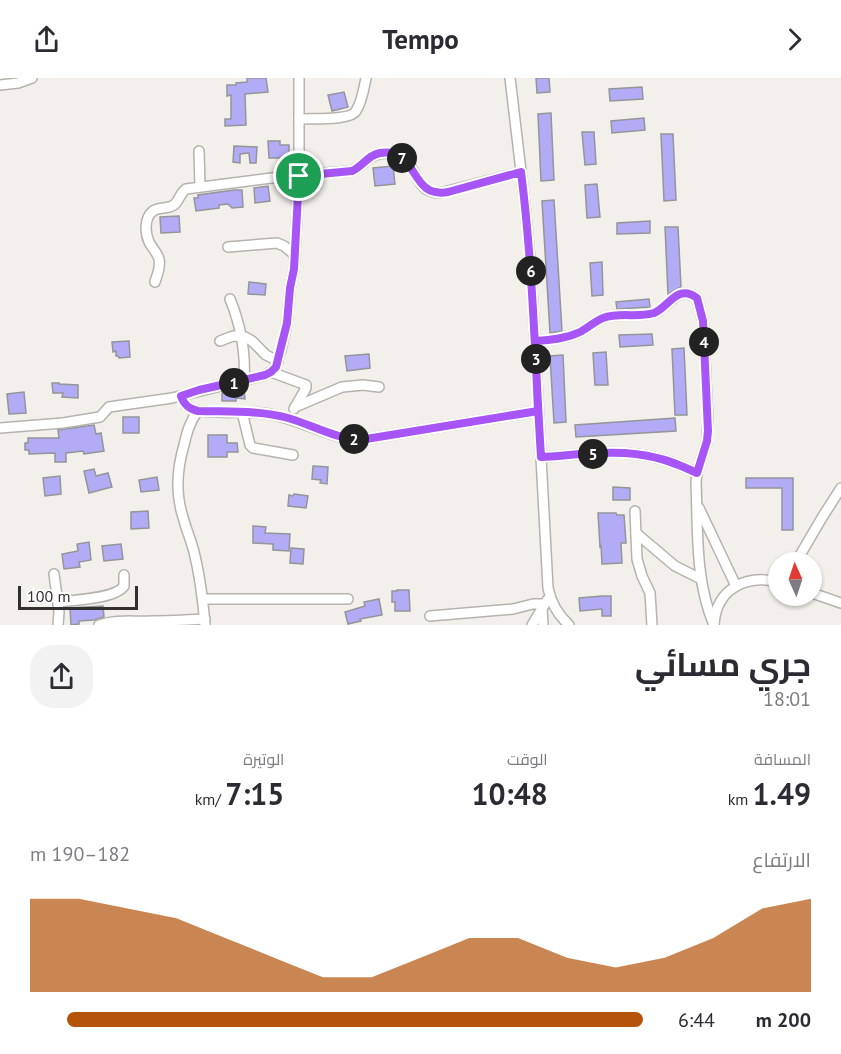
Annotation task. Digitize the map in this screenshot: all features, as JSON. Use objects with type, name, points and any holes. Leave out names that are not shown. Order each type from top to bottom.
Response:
[{"type":"street","points":[[0,85],[18,83],[32,78]]},
{"type":"street","points":[[300,119],[347,117],[353,114],[358,108],[366,78]]},
{"type":"street","points":[[510,78],[530,249],[548,581],[543,625]]},
{"type":"street","points":[[0,428],[100,417],[109,407],[181,396],[244,381],[271,372],[276,367],[287,323],[295,255],[301,79]]},
{"type":"street","points":[[200,151],[200,187]]},
{"type":"street","points":[[155,282],[159,262],[147,236],[148,216],[154,210],[173,206],[186,189],[352,171],[373,156],[388,153],[403,158],[409,163],[420,184],[432,192],[448,192],[521,172]]},
{"type":"street","points":[[228,247],[277,243],[295,255]]},
{"type":"street","points":[[535,341],[570,336],[597,320],[609,316],[653,313],[662,309],[677,295],[688,293],[697,298],[703,321],[708,421],[707,441],[697,473],[697,503],[701,579],[714,625]]},
{"type":"street","points":[[230,299],[242,336],[244,381]]},
{"type":"street","points":[[220,341],[228,337],[242,336],[252,341],[263,353],[278,361]]},
{"type":"street","points":[[271,372],[306,385],[289,418]]},
{"type":"street","points":[[295,407],[342,387],[363,385],[379,387]]},
{"type":"street","points":[[181,396],[189,408],[198,411],[269,414],[289,418],[338,437],[360,440],[538,411]]},
{"type":"street","points":[[99,625],[133,620],[205,622],[194,554],[180,510],[177,484],[182,450],[192,420],[198,411]]},
{"type":"street","points":[[242,412],[250,445],[253,448],[293,454]]},
{"type":"street","points":[[541,457],[635,454],[677,464],[697,473]]},
{"type":"street","points":[[802,552],[841,488]]},
{"type":"street","points":[[697,503],[736,586]]},
{"type":"street","points":[[635,511],[639,567],[650,593],[652,625]]},
{"type":"street","points":[[636,533],[675,566],[701,579]]},
{"type":"street","points":[[54,574],[59,612],[58,625]]},
{"type":"street","points":[[58,602],[115,593],[122,590],[124,586],[124,574]]},
{"type":"street","points":[[714,625],[714,618],[720,603],[730,591],[736,586],[754,580],[768,580]]},
{"type":"street","points":[[822,596],[841,603]]},
{"type":"street","points":[[202,599],[348,599]]},
{"type":"street","points":[[532,625],[545,602]]},
{"type":"street","points":[[430,616],[513,609],[545,602],[569,625]]},
{"type":"building","points":[[247,78],[266,78],[268,92],[245,94],[246,125],[225,126],[225,119],[231,119],[231,95],[227,96],[227,85],[247,82]]},
{"type":"building","points":[[536,78],[549,78],[550,92],[537,93]]},
{"type":"building","points":[[642,87],[643,99],[610,101],[609,89]]},
{"type":"building","points":[[344,92],[348,107],[332,111],[328,95]]},
{"type":"building","points":[[551,113],[554,180],[541,181],[538,114]]},
{"type":"building","points":[[644,118],[645,130],[612,133],[611,121]]},
{"type":"building","points":[[582,132],[594,132],[596,164],[585,165]]},
{"type":"building","points":[[661,134],[673,134],[676,200],[664,201]]},
{"type":"building","points":[[268,141],[280,141],[280,145],[289,145],[289,158],[269,158]]},
{"type":"building","points":[[234,146],[257,147],[256,163],[250,163],[249,153],[240,154],[240,163],[233,162]]},
{"type":"building","points":[[393,166],[395,184],[375,186],[373,168]]},
{"type":"building","points":[[597,184],[600,217],[587,218],[585,185]]},
{"type":"building","points":[[268,186],[270,201],[255,203],[254,188]]},
{"type":"building","points":[[242,190],[243,207],[232,208],[228,204],[219,205],[219,208],[196,211],[194,198],[198,198],[198,195]]},
{"type":"building","points":[[554,200],[562,331],[550,333],[542,201]]},
{"type":"building","points":[[179,216],[180,232],[161,233],[160,217]]},
{"type":"building","points":[[650,221],[650,233],[617,234],[617,223]]},
{"type":"building","points":[[665,227],[678,227],[681,287],[668,294]]},
{"type":"building","points":[[602,262],[603,295],[592,296],[590,263]]},
{"type":"building","points":[[249,282],[266,284],[265,295],[248,294]]},
{"type":"building","points":[[649,299],[650,307],[617,309],[616,302]]},
{"type":"building","points":[[652,334],[653,345],[620,347],[619,335]]},
{"type":"building","points":[[129,341],[130,357],[116,356],[112,342]]},
{"type":"building","points":[[684,348],[687,415],[675,415],[672,349]]},
{"type":"building","points":[[606,352],[608,385],[595,385],[593,353]]},
{"type":"building","points":[[369,354],[370,368],[347,371],[345,356]]},
{"type":"building","points":[[563,355],[566,422],[554,423],[550,356]]},
{"type":"building","points":[[52,383],[78,385],[78,398],[62,397],[63,393],[53,393]]},
{"type":"building","points":[[244,388],[245,399],[222,401],[222,393]]},
{"type":"building","points":[[24,392],[26,413],[9,414],[7,394]]},
{"type":"building","points":[[123,417],[139,417],[139,433],[123,433]]},
{"type":"building","points":[[675,418],[676,431],[576,437],[575,425]]},
{"type":"building","points":[[94,425],[96,434],[101,433],[104,451],[84,454],[83,451],[66,453],[66,462],[55,462],[55,453],[29,454],[29,450],[25,450],[28,438],[59,438],[58,430]]},
{"type":"building","points":[[208,435],[227,435],[227,443],[237,443],[238,452],[227,452],[227,457],[208,457]]},
{"type":"building","points":[[313,466],[328,467],[327,484],[320,483],[321,480],[312,479]]},
{"type":"building","points":[[94,469],[96,476],[108,473],[112,487],[89,493],[84,471]]},
{"type":"building","points":[[60,476],[61,494],[45,496],[43,478]]},
{"type":"building","points":[[157,477],[159,490],[141,492],[139,480]]},
{"type":"building","points":[[746,478],[793,478],[793,530],[782,530],[782,488],[746,488]]},
{"type":"building","points":[[613,487],[630,488],[630,500],[613,500]]},
{"type":"building","points":[[289,495],[308,496],[306,508],[288,506]]},
{"type":"building","points":[[148,511],[149,528],[131,529],[131,512]]},
{"type":"building","points":[[598,513],[624,515],[626,543],[621,543],[622,563],[602,564]]},
{"type":"building","points":[[253,526],[266,527],[265,533],[290,534],[289,551],[273,550],[273,544],[253,543]]},
{"type":"building","points":[[89,542],[91,560],[79,562],[80,567],[64,569],[62,554],[78,551],[77,544]]},
{"type":"building","points":[[121,544],[123,559],[104,561],[102,546]]},
{"type":"building","points":[[291,548],[304,549],[303,564],[290,563]]},
{"type":"building","points":[[409,590],[410,611],[395,611],[392,591]]},
{"type":"building","points":[[611,596],[611,616],[602,616],[602,609],[580,611],[579,598]]},
{"type":"building","points":[[379,599],[382,615],[348,624],[345,612],[365,606],[364,602]]},
{"type":"building","points":[[103,606],[104,617],[79,621],[79,624],[71,625],[70,608]]},
{"type":"route","points":[[299,176],[294,269],[287,323],[276,367],[265,375],[181,396],[189,408],[198,411],[269,414],[289,418],[338,437],[360,440],[538,411],[535,341],[570,336],[597,320],[609,316],[653,313],[662,309],[677,295],[688,293],[697,298],[703,321],[708,431],[697,473],[677,464],[635,454],[541,457],[538,411],[529,238],[521,172],[448,192],[432,192],[420,184],[409,163],[403,158],[380,153],[352,171],[299,176]]}]
